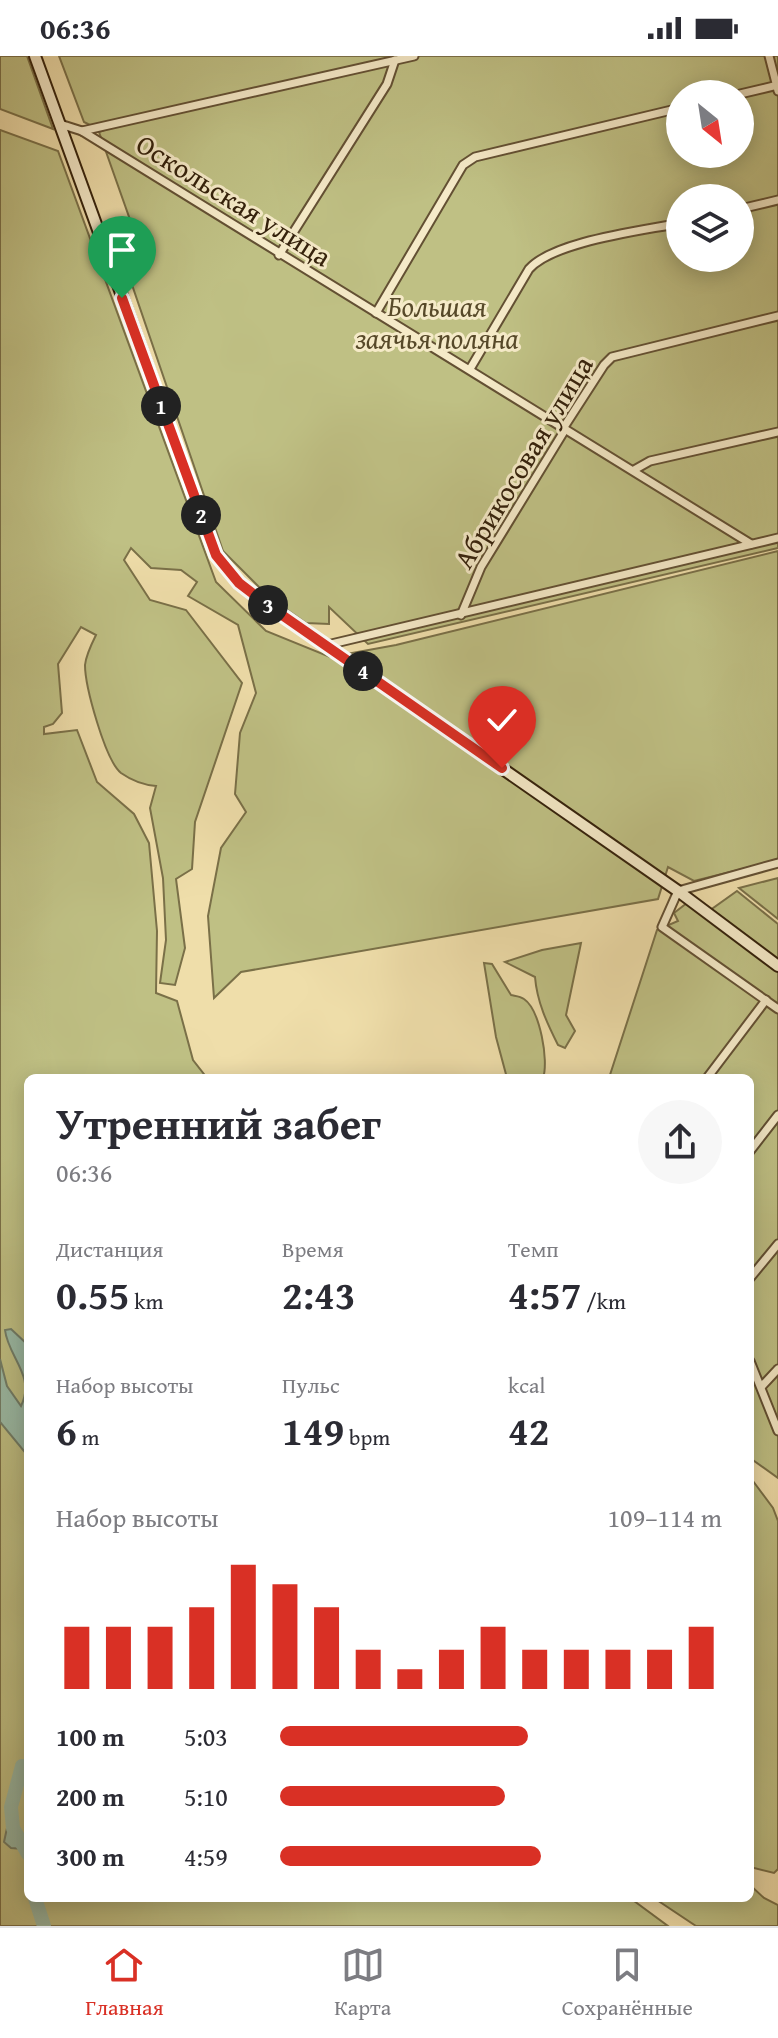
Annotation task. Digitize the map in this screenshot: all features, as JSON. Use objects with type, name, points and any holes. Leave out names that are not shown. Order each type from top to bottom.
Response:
[{"type":"street","points":[[35,56],[216,555],[239,583],[678,891],[778,966]]},
{"type":"street","points":[[82,131],[414,56]]},
{"type":"street","points":[[754,91],[778,87],[769,56]]},
{"type":"street","points":[[279,255],[387,84],[395,60]]},
{"type":"street","points":[[376,313],[463,165],[475,157],[666,111]]},
{"type":"street","name":"Оскольская улица","points":[[60,124],[82,131],[751,544]]},
{"type":"street","points":[[754,206],[778,200]]},
{"type":"street","points":[[470,369],[529,269],[538,260],[561,249],[666,226]]},
{"type":"street","name":"Абрикосовая улица","points":[[461,615],[481,567],[564,427],[612,357],[778,316]]},
{"type":"street","points":[[634,470],[650,461],[778,432]]},
{"type":"street","points":[[327,645],[778,538]]},
{"type":"street","points":[[678,891],[778,863]]},
{"type":"street","points":[[678,891],[662,927],[778,1009]]},
{"type":"street","points":[[710,1074],[766,1000]]},
{"type":"street","points":[[754,1146],[778,1115]]},
{"type":"street","points":[[754,1273],[778,1244]]},
{"type":"street","points":[[754,1369],[778,1431]]},
{"type":"street","points":[[762,1386],[778,1369]]},
{"type":"green space","points":[[0,56],[27,56],[53,129],[0,109]]},
{"type":"green space","name":"Большая заячья поляна","points":[[59,56],[778,56],[778,548],[368,644],[329,607],[329,624],[306,623],[269,597],[223,551],[116,238],[134,231],[99,132],[102,131],[84,122]]},
{"type":"green space","points":[[0,130],[58,151],[216,582],[266,631],[330,657],[396,645],[778,551],[778,860],[694,881],[668,867],[658,899],[241,972],[214,998],[208,916],[221,848],[246,812],[235,794],[240,733],[256,693],[238,625],[188,596],[197,582],[181,570],[151,568],[131,548],[124,560],[150,600],[186,610],[242,683],[195,822],[192,869],[176,879],[185,948],[175,985],[160,983],[166,940],[163,878],[150,808],[156,786],[138,782],[121,773],[109,754],[92,705],[86,675],[85,665],[96,635],[81,627],[58,664],[62,713],[53,724],[44,727],[44,734],[77,730],[97,782],[134,814],[149,843],[157,931],[156,993],[177,1001],[193,1060],[204,1074],[24,1074],[24,1902],[635,1902],[668,1926],[0,1926]]},
{"type":"green space","points":[[778,878],[778,919],[739,888]]},
{"type":"green space","points":[[737,891],[778,924],[778,1478],[754,1461],[754,1074],[610,1074],[657,930],[678,921],[674,913],[687,903],[706,913]]},
{"type":"green space","points":[[581,943],[566,1015],[575,1031],[565,1048],[558,1045],[546,1020],[535,977],[505,962],[542,950]]},
{"type":"green space","points":[[484,963],[492,964],[511,995],[524,999],[535,1014],[544,1048],[544,1074],[506,1074],[496,1037]]},
{"type":"green space","points":[[754,1482],[773,1508],[778,1521],[778,1869],[774,1873],[754,1868]]},
{"type":"green space","points":[[754,1889],[778,1905],[778,1926],[696,1926],[660,1902],[754,1902]]},
{"type":"shaded area","points":[[11,1329],[24,1341],[24,1380],[7,1340],[5,1330]]},
{"type":"shaded area","points":[[0,1359],[7,1386],[21,1406],[24,1398],[24,1451],[0,1422]]},
{"type":"shaded area","points":[[24,1760],[24,1781],[15,1789],[13,1784],[19,1769],[17,1764]]},
{"type":"shaded area","points":[[16,1824],[24,1837],[24,1852],[4,1842],[7,1828]]},
{"type":"waterway","points":[[24,1766],[11,1807],[13,1828],[24,1847]]},
{"type":"waterway","points":[[36,1902],[44,1926]]},
{"type":"route","points":[[122,298],[216,555],[239,583],[269,606],[502,768]]}]
